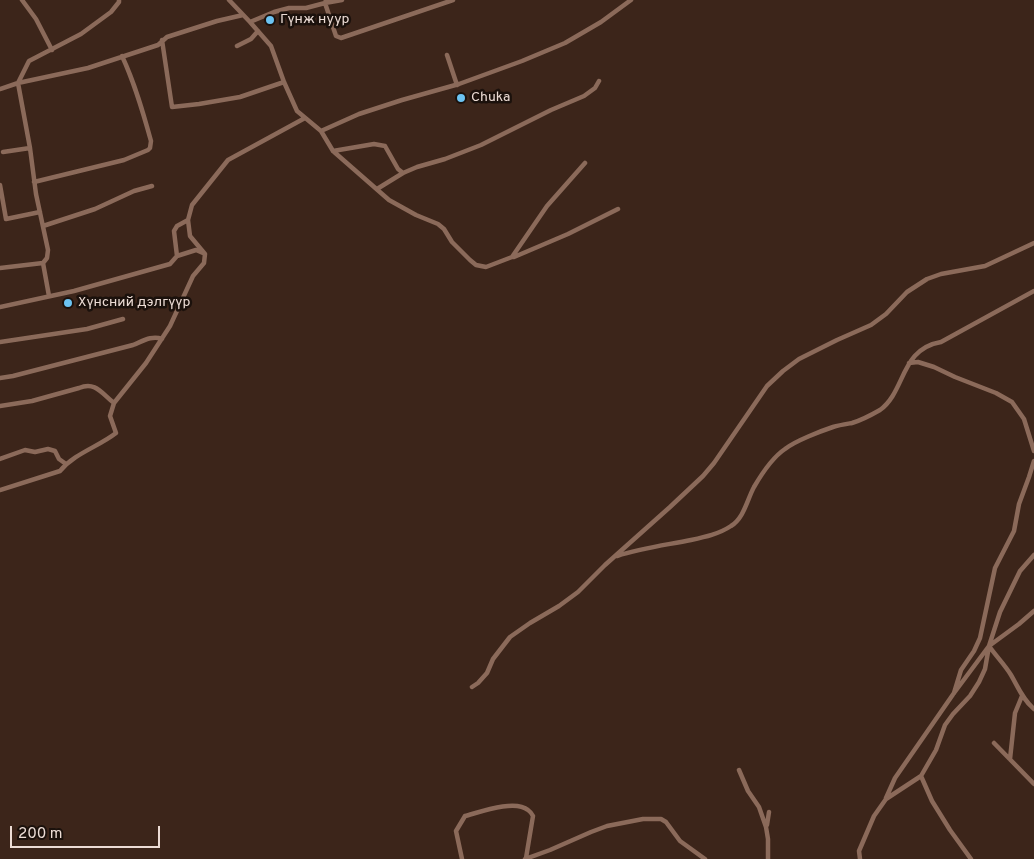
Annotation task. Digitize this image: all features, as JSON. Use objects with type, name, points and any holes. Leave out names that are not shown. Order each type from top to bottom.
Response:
[{"type":"street","points":[[22,0],[36,19],[52,50]]},
{"type":"street","points":[[0,268],[43,263],[47,258],[48,250],[34,182],[18,83],[29,62],[82,34],[111,12],[120,0]]},
{"type":"street","points":[[229,0],[271,46],[297,111],[321,131],[333,151],[389,200],[416,215],[438,224],[463,254],[476,265],[486,267],[512,258],[568,234],[618,209]]},
{"type":"street","points":[[250,22],[289,8],[306,8],[326,1],[342,0]]},
{"type":"street","points":[[326,1],[338,38],[453,0]]},
{"type":"street","points":[[321,131],[359,114],[457,85],[565,43],[601,22],[631,0]]},
{"type":"street","points":[[0,89],[18,83],[88,68],[158,45],[166,36],[243,15]]},
{"type":"street","points":[[237,46],[251,39],[258,31]]},
{"type":"street","points":[[162,40],[172,108],[240,97],[284,82]]},
{"type":"street","points":[[446,55],[457,85]]},
{"type":"street","points":[[34,182],[124,160],[150,148],[151,141],[141,105],[122,56]]},
{"type":"street","points":[[377,189],[403,173],[481,145],[551,110],[584,96],[595,88],[599,81]]},
{"type":"street","points":[[0,490],[60,471],[66,464],[116,433],[110,416],[114,402],[146,363],[162,339],[193,276],[204,263],[205,254],[190,236],[188,220],[192,205],[228,160],[305,118]]},
{"type":"street","points":[[333,151],[374,144],[385,146],[398,169],[403,173]]},
{"type":"street","points":[[3,152],[30,148]]},
{"type":"street","points":[[497,266],[512,258],[547,206],[586,163]]},
{"type":"street","points":[[0,186],[6,219],[40,212]]},
{"type":"street","points":[[43,226],[94,209],[134,191],[152,186]]},
{"type":"street","points":[[177,256],[174,231],[177,226],[188,220]]},
{"type":"street","points":[[472,687],[486,673],[493,658],[510,637],[578,592],[703,476],[767,386],[783,371],[799,359],[870,326],[886,314],[907,292],[928,279],[941,274],[985,266],[1034,243]]},
{"type":"street","points":[[0,307],[74,291],[170,264],[177,256],[196,250],[205,254]]},
{"type":"street","points":[[43,263],[48,296]]},
{"type":"street","points":[[616,556],[634,550],[668,545],[710,535],[732,526],[740,516],[754,487],[774,459],[785,448],[807,437],[835,426],[854,422],[880,410],[893,396],[909,363],[922,350],[931,344],[941,342],[1034,291]]},
{"type":"street","points":[[0,342],[87,329],[123,318]]},
{"type":"street","points":[[0,378],[133,345],[150,338],[162,339]]},
{"type":"street","points":[[909,363],[918,362],[934,367],[996,393],[1012,402],[1024,419],[1034,451]]},
{"type":"street","points":[[0,406],[32,401],[86,385],[94,386],[105,397],[114,402]]},
{"type":"street","points":[[0,459],[25,450],[35,452],[48,449],[55,451],[59,459],[66,464]]},
{"type":"street","points":[[954,693],[961,670],[980,638],[995,568],[1014,531],[1019,504],[1034,461]]},
{"type":"street","points":[[886,799],[921,776],[936,750],[939,738],[946,724],[970,696],[979,682],[985,669],[1000,612],[1020,571],[1034,555]]},
{"type":"street","points":[[860,859],[859,851],[874,816],[886,799],[895,778],[954,693],[990,646],[1034,611]]},
{"type":"street","points":[[990,646],[1010,674],[1022,696],[1034,709]]},
{"type":"street","points":[[1010,759],[1015,713],[1022,696]]},
{"type":"street","points":[[994,742],[1034,784]]},
{"type":"street","points":[[739,770],[748,791],[759,807],[766,827],[768,859]]},
{"type":"street","points":[[921,776],[932,801],[971,859]]},
{"type":"street","points":[[462,859],[456,831],[465,816],[494,807],[519,806],[528,810],[533,816],[525,859]]},
{"type":"street","points":[[766,827],[769,812]]},
{"type":"street","points":[[525,859],[607,826],[643,819],[662,819],[680,841],[705,859]]},
{"type":"place","name":"Гүнж нуур","points":[[270,20]]},
{"type":"place","name":"Chuka","points":[[461,98]]},
{"type":"place","name":"Хүнсний дэлгүүр","points":[[68,303]]}]
